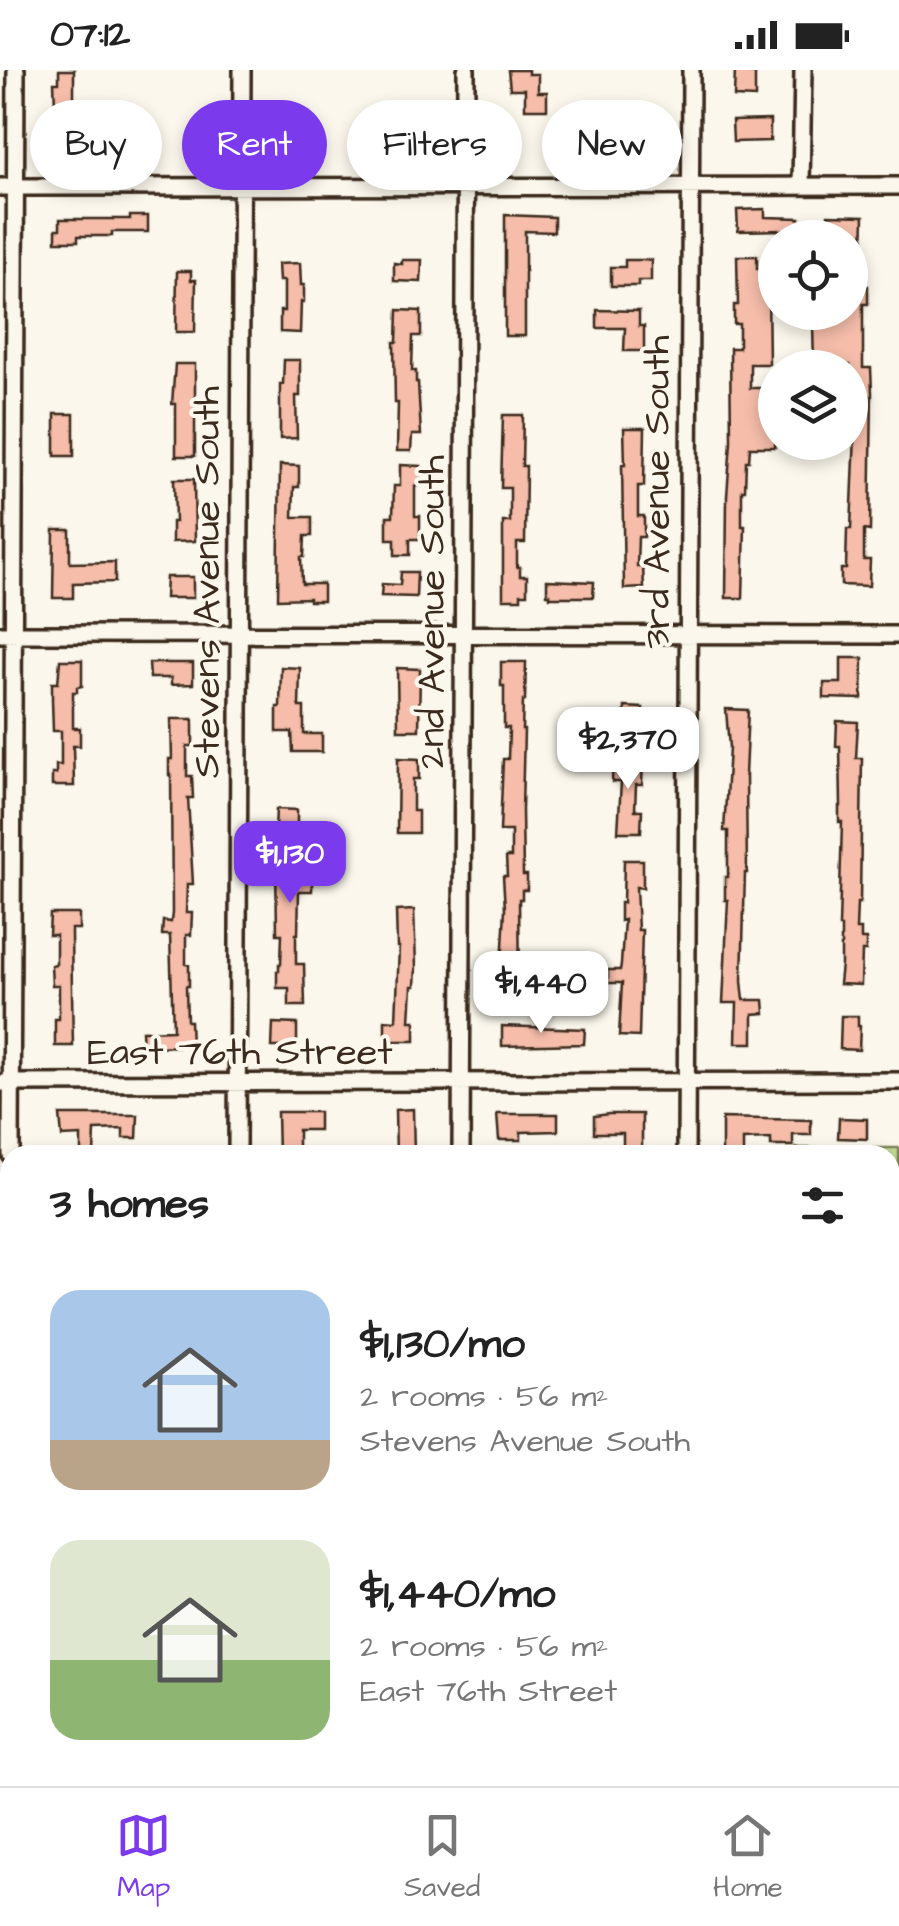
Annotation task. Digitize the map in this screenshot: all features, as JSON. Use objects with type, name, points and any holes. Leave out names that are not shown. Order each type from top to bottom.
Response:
[{"type":"street","points":[[10,1145],[6,1083],[8,187],[16,70]]},
{"type":"street","name":"Stevens Avenue South","points":[[241,100],[242,70]]},
{"type":"street","name":"2nd Avenue South","points":[[466,70],[466,100]]},
{"type":"street","name":"3rd Avenue South","points":[[686,1145],[691,70]]},
{"type":"street","points":[[801,186],[802,70]]},
{"type":"street","points":[[8,187],[182,186]]},
{"type":"street","points":[[522,186],[899,186]]},
{"type":"street","name":"Stevens Avenue South","points":[[236,1145],[240,190]]},
{"type":"street","name":"2nd Avenue South","points":[[461,1145],[465,190]]},
{"type":"street","points":[[7,634],[899,635]]},
{"type":"street","name":"East 76th Street","points":[[6,1083],[899,1081]]},
{"type":"building","points":[[59,70],[74,70],[74,100],[55,100],[54,82],[59,82]]},
{"type":"building","points":[[508,70],[528,70],[528,74],[538,74],[538,92],[547,92],[547,100],[542,100],[542,109],[525,109],[525,89],[510,89]]},
{"type":"building","points":[[735,70],[755,73],[755,98],[734,97]]},
{"type":"building","points":[[770,120],[770,141],[733,142],[732,121]]},
{"type":"building","points":[[765,209],[765,217],[800,220],[758,220],[758,231],[738,231],[737,210]]},
{"type":"building","points":[[505,215],[554,217],[554,232],[525,231],[525,336],[505,336]]},
{"type":"building","points":[[828,215],[864,216],[864,220],[828,220]]},
{"type":"building","points":[[148,216],[148,232],[112,232],[112,236],[78,236],[78,241],[56,241],[60,219]]},
{"type":"building","points":[[737,256],[757,256],[758,330],[769,330],[769,350],[758,350],[758,364],[750,364],[750,388],[758,388],[758,447],[750,447],[742,490],[743,598],[726,598],[730,348],[739,348],[739,324],[734,324],[734,305],[738,305]]},
{"type":"building","points":[[402,260],[422,260],[421,282],[394,281],[394,263],[402,264]]},
{"type":"building","points":[[625,260],[651,260],[651,281],[638,281],[638,286],[611,286],[611,267],[625,267]]},
{"type":"building","points":[[300,263],[304,302],[300,333],[280,332],[284,281],[279,281],[278,264]]},
{"type":"building","points":[[177,271],[191,271],[191,280],[196,280],[195,332],[176,332]]},
{"type":"building","points":[[398,310],[421,311],[421,336],[413,336],[412,371],[416,371],[418,382],[421,435],[412,435],[411,451],[397,451],[394,342]]},
{"type":"building","points":[[597,310],[639,311],[639,326],[644,326],[644,351],[624,351],[625,328],[597,328]]},
{"type":"building","points":[[813,330],[863,330],[863,350],[814,350]]},
{"type":"building","points":[[284,360],[300,360],[300,396],[296,396],[297,438],[280,439],[280,384]]},
{"type":"building","points":[[175,364],[195,364],[195,456],[176,456],[176,404],[172,404]]},
{"type":"building","points":[[871,368],[870,531],[864,530],[864,560],[870,560],[869,586],[841,585],[841,569],[846,569],[847,529],[851,529],[854,460],[868,460]]},
{"type":"building","points":[[55,414],[74,414],[74,456],[55,456]]},
{"type":"building","points":[[503,415],[523,415],[525,543],[517,543],[517,567],[520,576],[527,576],[527,594],[521,594],[521,599],[503,599],[503,522],[510,522],[510,488],[501,488]]},
{"type":"building","points":[[624,428],[645,428],[644,486],[638,486],[638,516],[644,516],[644,537],[638,537],[637,567],[643,567],[644,588],[624,589]]},
{"type":"building","points":[[280,465],[299,466],[293,517],[312,517],[312,536],[305,536],[301,557],[302,584],[323,584],[323,601],[278,599]]},
{"type":"building","points":[[400,465],[421,466],[421,486],[415,486],[420,539],[410,539],[410,555],[395,555],[395,539],[387,539],[387,516],[393,516],[394,486],[400,486]]},
{"type":"building","points":[[174,479],[194,479],[195,541],[172,542]]},
{"type":"building","points":[[54,530],[70,530],[70,563],[115,562],[115,582],[73,583],[73,598],[53,598]]},
{"type":"building","points":[[401,572],[417,572],[416,597],[381,596],[382,584],[400,585]]},
{"type":"building","points":[[166,577],[193,577],[193,598],[165,598]]},
{"type":"building","points":[[547,580],[594,582],[593,597],[550,597]]},
{"type":"building","points":[[841,658],[863,658],[862,699],[824,698],[824,683],[841,683]]},
{"type":"building","points":[[60,660],[82,660],[82,686],[73,692],[73,728],[80,728],[80,746],[73,746],[74,786],[52,786],[52,774],[56,774],[56,765],[61,765],[61,731],[53,731],[52,700],[52,683],[58,683]]},
{"type":"building","points":[[501,662],[526,662],[522,810],[523,875],[527,875],[527,890],[522,890],[519,899],[520,985],[501,984],[503,876],[507,876],[506,857],[511,857],[511,831],[500,831],[503,759],[508,759],[509,728],[504,728]]},
{"type":"building","points":[[149,663],[193,663],[193,684],[171,685],[171,678],[150,678]]},
{"type":"building","points":[[281,667],[300,668],[299,707],[304,707],[304,734],[322,734],[322,752],[293,752],[292,732],[277,732]]},
{"type":"building","points":[[397,668],[420,669],[419,730],[398,730]]},
{"type":"building","points":[[625,707],[643,708],[642,732],[617,732],[618,718],[625,719]]},
{"type":"building","points":[[726,709],[748,710],[742,981],[744,1000],[764,1000],[765,1013],[753,1014],[753,1043],[736,1043],[737,1003],[723,1003],[728,900],[728,831],[724,831],[729,748]]},
{"type":"building","points":[[171,719],[193,719],[193,746],[187,746],[187,776],[192,776],[193,798],[188,798],[193,884],[187,884],[186,913],[192,913],[191,935],[186,935],[191,1046],[143,1047],[142,1031],[173,1030],[170,935],[162,935],[163,921],[171,922],[172,913]]},
{"type":"building","points":[[837,721],[858,722],[856,758],[862,758],[860,903],[856,929],[861,929],[861,939],[866,939],[861,985],[839,984],[842,822]]},
{"type":"building","points":[[398,758],[419,759],[419,779],[413,779],[418,833],[397,833]]},
{"type":"building","points":[[613,758],[643,759],[642,785],[636,785],[635,810],[642,810],[641,832],[618,832],[621,782],[612,782]]},
{"type":"building","points":[[276,809],[297,810],[297,870],[313,870],[312,891],[299,891],[296,934],[296,964],[304,964],[305,1006],[289,1006],[289,988],[277,988],[282,934],[277,934],[276,862],[282,862],[282,831],[275,831]]},
{"type":"building","points":[[624,860],[643,860],[643,888],[636,887],[638,930],[642,930],[639,1037],[619,1036],[622,983],[608,983],[608,970],[620,970],[621,964]]},
{"type":"building","points":[[414,910],[416,966],[410,1021],[415,1021],[415,1041],[385,1041],[385,1020],[396,1021],[396,911]]},
{"type":"building","points":[[50,914],[79,914],[79,929],[71,929],[73,1046],[55,1046],[59,985],[52,985],[56,935],[49,935]]},
{"type":"building","points":[[841,1016],[858,1016],[859,1050],[840,1049]]},
{"type":"building","points":[[273,1023],[297,1024],[297,1047],[272,1047]]},
{"type":"building","points":[[502,1026],[585,1029],[584,1044],[502,1046]]},
{"type":"building","points":[[413,1109],[414,1145],[396,1145],[395,1110]]},
{"type":"building","points":[[277,1112],[319,1112],[319,1130],[298,1130],[298,1145],[278,1145]]},
{"type":"building","points":[[497,1114],[558,1114],[558,1131],[521,1132],[521,1140],[499,1140]]},
{"type":"building","points":[[642,1114],[642,1145],[623,1145],[623,1133],[594,1133],[594,1116]]},
{"type":"building","points":[[60,1115],[138,1115],[137,1138],[123,1138],[123,1129],[95,1130],[94,1145],[81,1145],[81,1136],[62,1137]]},
{"type":"building","points":[[722,1118],[811,1120],[811,1135],[793,1135],[793,1145],[771,1145],[771,1139],[722,1145]]},
{"type":"building","points":[[839,1118],[867,1119],[867,1139],[838,1138]]}]
